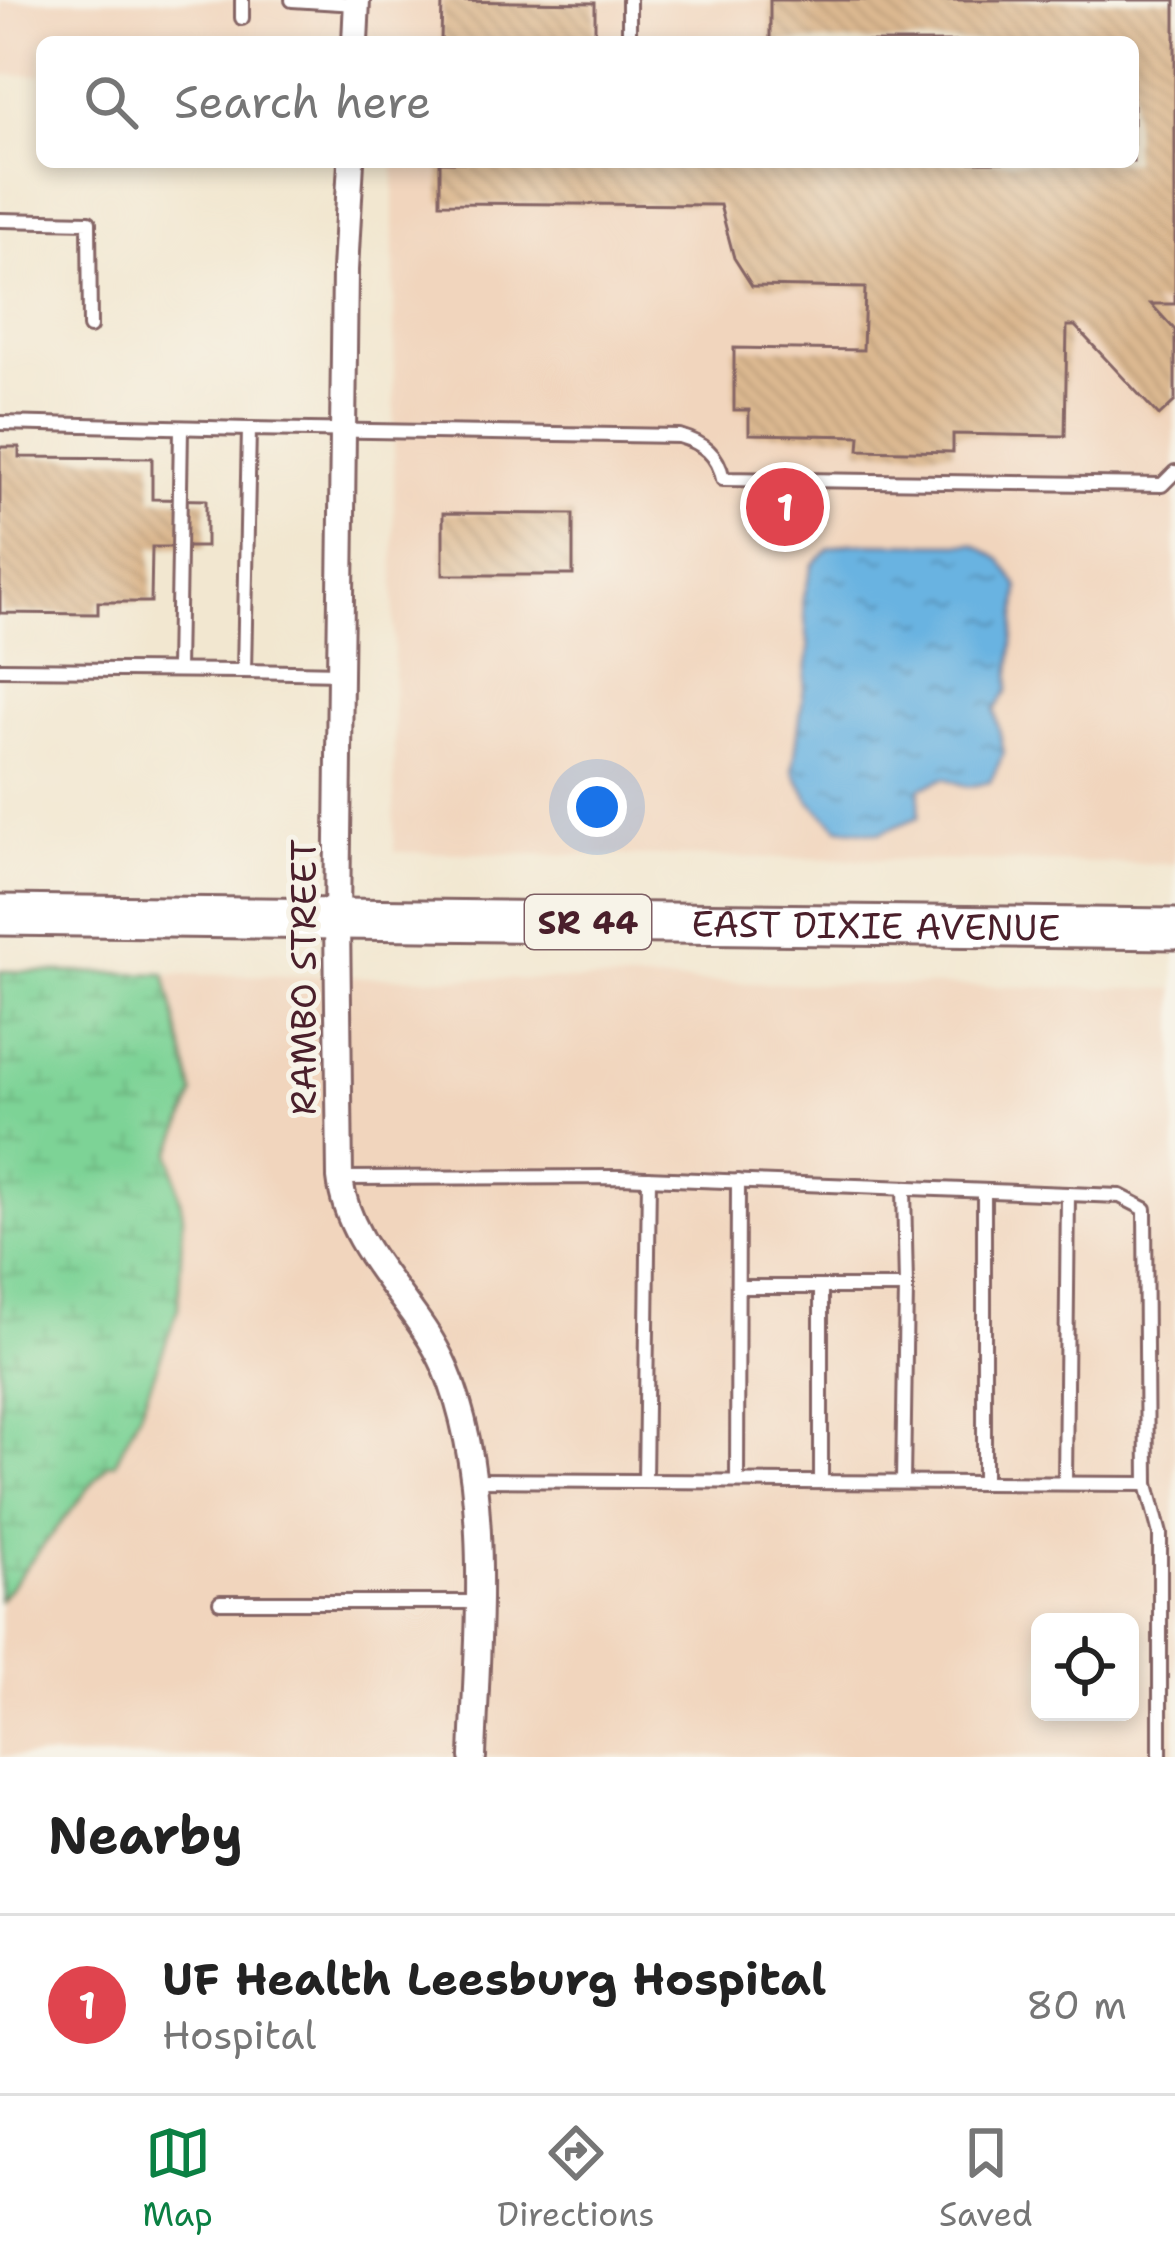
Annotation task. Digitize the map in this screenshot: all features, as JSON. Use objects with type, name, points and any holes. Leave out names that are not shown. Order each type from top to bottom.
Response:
[{"type":"main road","name":"EAST DIXIE AVENUE","points":[[0,915],[1175,929]]},
{"type":"street","points":[[355,36],[357,2]]},
{"type":"street","name":"RAMBO STREET","points":[[351,168],[337,919],[340,1178],[343,1204],[353,1228],[421,1321],[444,1364],[466,1431],[479,1603],[472,1757]]},
{"type":"lane","points":[[242,0],[242,18]]},
{"type":"lane","points":[[292,0],[357,2]]},
{"type":"lane","points":[[629,0],[629,36]]},
{"type":"lane","points":[[0,220],[89,222],[90,327]]},
{"type":"lane","points":[[0,423],[679,436],[706,447],[720,464],[724,479],[1162,485],[1175,472]]},
{"type":"lane","points":[[178,670],[181,429]]},
{"type":"lane","points":[[244,671],[249,429]]},
{"type":"lane","points":[[0,669],[340,673]]},
{"type":"lane","points":[[340,1178],[738,1181],[1120,1196],[1145,1209],[1147,1484],[1160,1534],[1160,1757]]},
{"type":"lane","points":[[645,1481],[649,1178]]},
{"type":"lane","points":[[737,1481],[738,1181]]},
{"type":"lane","points":[[903,1483],[904,1188]]},
{"type":"lane","points":[[983,1483],[984,1191]]},
{"type":"lane","points":[[1065,1484],[1068,1194]]},
{"type":"lane","points":[[737,1287],[906,1287]]},
{"type":"lane","points":[[821,1287],[821,1482]]},
{"type":"lane","points":[[471,1480],[1147,1484]]},
{"type":"lane","points":[[220,1603],[479,1603]]},
{"type":"shaded area","points":[[0,0],[1175,0],[1175,864],[394,852],[394,168],[1139,168],[1139,36],[36,36],[36,75],[0,75]]},
{"type":"shaded area","points":[[165,974],[1175,989],[1175,1757],[0,1757],[0,1600],[109,1464],[115,1463],[140,1412],[177,1310],[183,1215],[171,1154],[194,1095]]},
{"type":"green space","points":[[0,971],[165,974],[194,1095],[171,1154],[183,1215],[178,1310],[140,1412],[115,1463],[108,1464],[0,1600]]},
{"type":"water","points":[[849,543],[974,544],[1001,560],[1019,588],[1008,690],[995,710],[1004,753],[990,782],[968,787],[945,778],[920,788],[919,817],[880,833],[839,828],[810,801],[793,770],[809,650],[803,601],[812,565],[829,548]]},
{"type":"building","points":[[770,0],[1175,0],[1175,304],[1151,304],[1175,330],[1175,401],[1159,416],[1075,326],[1067,326],[1065,436],[953,434],[953,452],[859,450],[860,436],[749,434],[749,410],[734,410],[734,348],[863,350],[865,288],[752,286],[734,258],[720,205],[440,203],[440,168],[1139,168],[1139,36],[770,36]]},
{"type":"building","points":[[442,1],[595,3],[595,36],[441,36]]},
{"type":"building","points":[[0,447],[19,447],[19,457],[152,458],[152,499],[206,500],[206,547],[152,547],[151,602],[98,602],[98,614],[0,613]]},
{"type":"building","points":[[443,513],[573,514],[573,575],[443,575]]},
{"type":"place","name":"UF Health Leesburg Hospital","points":[[785,507]]}]
